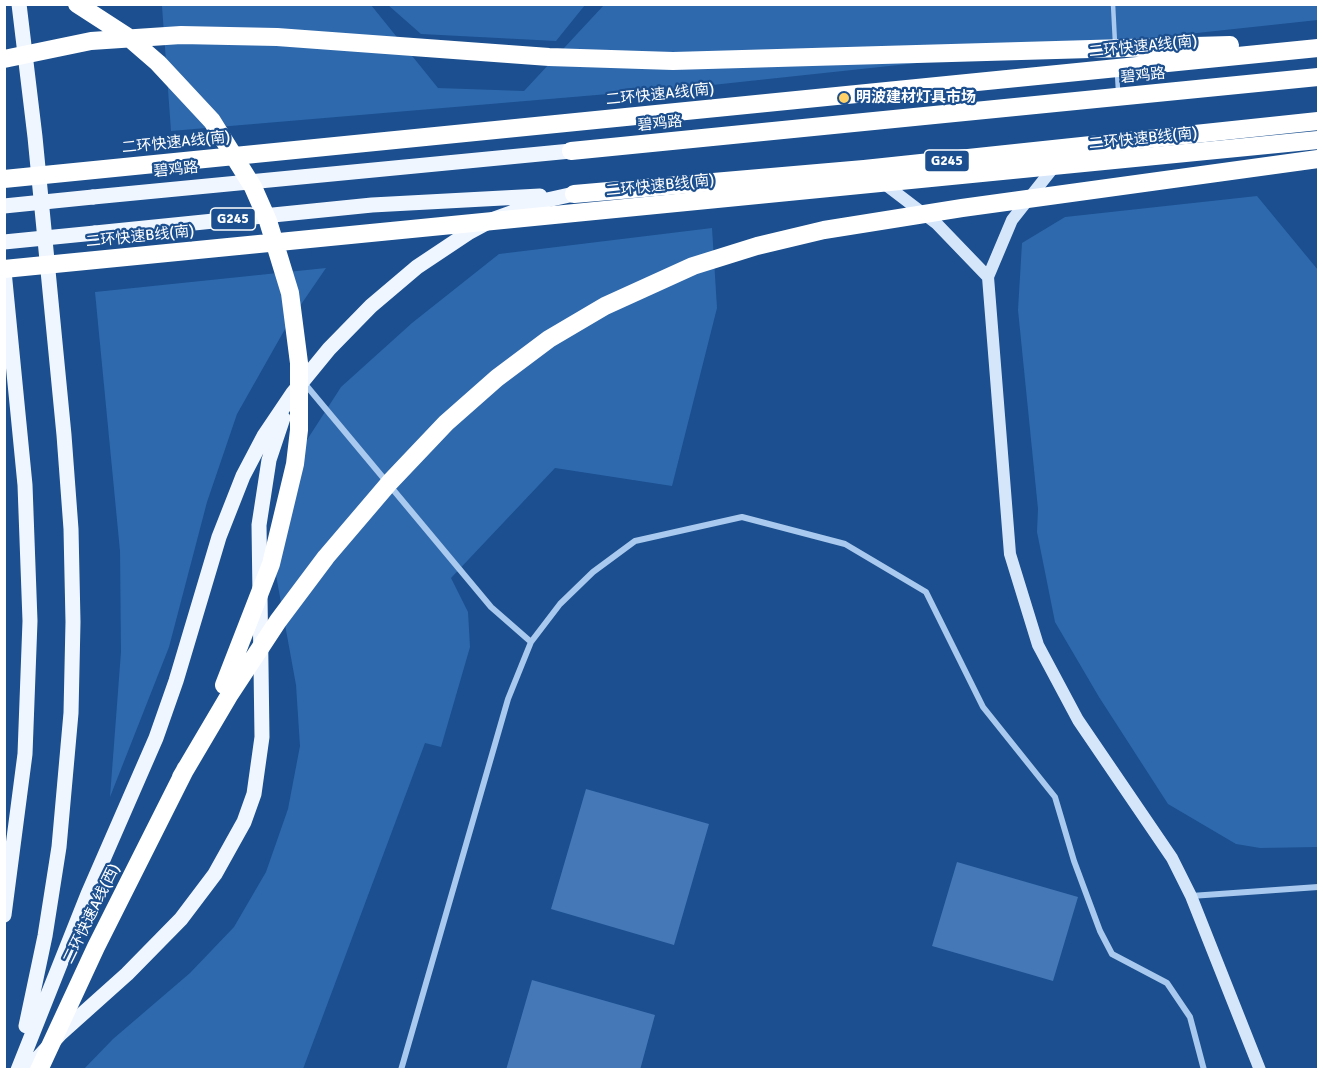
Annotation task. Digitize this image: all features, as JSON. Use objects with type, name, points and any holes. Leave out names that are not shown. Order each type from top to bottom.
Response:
[{"type":"highway","points":[[76,4],[128,38],[158,63],[187,91],[234,153],[268,221],[287,284],[296,328],[299,363],[299,430],[289,497],[281,530],[247,632],[182,777]]},
{"type":"highway","points":[[4,59],[90,41],[181,35],[287,38],[549,57],[673,61],[1318,42]]},
{"type":"highway","name":"二环快速A线(南)","points":[[4,179],[1318,48]]},
{"type":"highway","name":"碧鸡路","points":[[571,151],[1318,77]]},
{"type":"highway","name":"G245","points":[[574,194],[864,169],[1318,121]]},
{"type":"highway","name":"二环快速B线(南)","points":[[4,270],[1318,140]]},
{"type":"highway","points":[[182,777],[224,703],[278,621],[326,557],[374,500],[446,423],[497,378],[549,339],[605,306],[693,266],[757,246],[824,230],[993,203],[1318,159]]},
{"type":"highway","name":"二环快速A线(西)","points":[[39,1070],[96,947],[182,777]]},
{"type":"main road","points":[[16,1070],[36,980],[59,847],[71,712],[73,622],[71,529],[64,435],[33,115],[18,4]]},
{"type":"main road","name":"碧鸡路","points":[[4,206],[571,151]]},
{"type":"main road","points":[[16,1070],[88,894],[156,738],[234,495],[264,436],[293,393],[371,306],[442,249],[502,215],[547,200],[574,194]]},
{"type":"main road","name":"G245","points":[[4,242],[372,205],[574,194]]},
{"type":"main road","points":[[4,270],[25,485],[30,610],[25,754],[4,915]]},
{"type":"main road","points":[[27,1070],[53,1041],[127,974],[181,919],[215,874],[244,822],[254,794],[262,737],[258,556],[261,503],[269,460],[293,393]]},
{"type":"street","points":[[1068,148],[1012,220],[988,277],[1010,555],[1038,645],[1078,720],[1172,858],[1191,896],[1260,1070]]},
{"type":"street","points":[[864,169],[937,224],[988,277]]},
{"type":"street","points":[[303,381],[491,607],[531,642]]},
{"type":"street","points":[[401,1070],[508,699],[531,642],[560,604],[593,572],[635,541],[742,517],[844,544],[926,592],[983,707],[1055,796],[1074,861],[1100,931],[1112,954],[1167,983],[1190,1017],[1204,1070]]},
{"type":"street","points":[[1191,896],[1318,887]]},
{"type":"lane","points":[[1113,4],[1116,51]]},
{"type":"lane","points":[[1116,62],[1119,97]]},
{"type":"shaded area","points":[[176,4],[371,5],[438,88],[524,91],[604,5],[1318,4],[1318,20],[703,86],[171,131],[162,6]]},
{"type":"shaded area","points":[[388,5],[585,5],[556,41],[421,34]]},
{"type":"shaded area","points":[[1257,196],[1318,270],[1318,847],[1260,848],[1236,844],[1168,804],[1099,697],[1055,622],[1037,532],[1038,509],[1018,310],[1022,243],[1065,217]]},
{"type":"shaded area","points":[[712,228],[717,308],[672,486],[555,468],[451,578],[468,612],[470,647],[441,747],[425,743],[303,1069],[83,1070],[113,1039],[190,973],[234,927],[266,872],[288,809],[300,746],[296,685],[276,575],[305,443],[341,387],[412,323],[499,254]]},
{"type":"shaded area","points":[[326,268],[289,322],[237,414],[207,502],[169,647],[110,797],[121,652],[120,551],[95,292]]},
{"type":"building","points":[[586,789],[709,824],[674,945],[551,909]]},
{"type":"building","points":[[957,862],[1078,897],[1053,981],[932,946]]},
{"type":"building","points":[[532,980],[655,1015],[640,1070],[506,1070]]},
{"type":"place","name":"明波建材灯具市场","points":[[844,98]]}]
